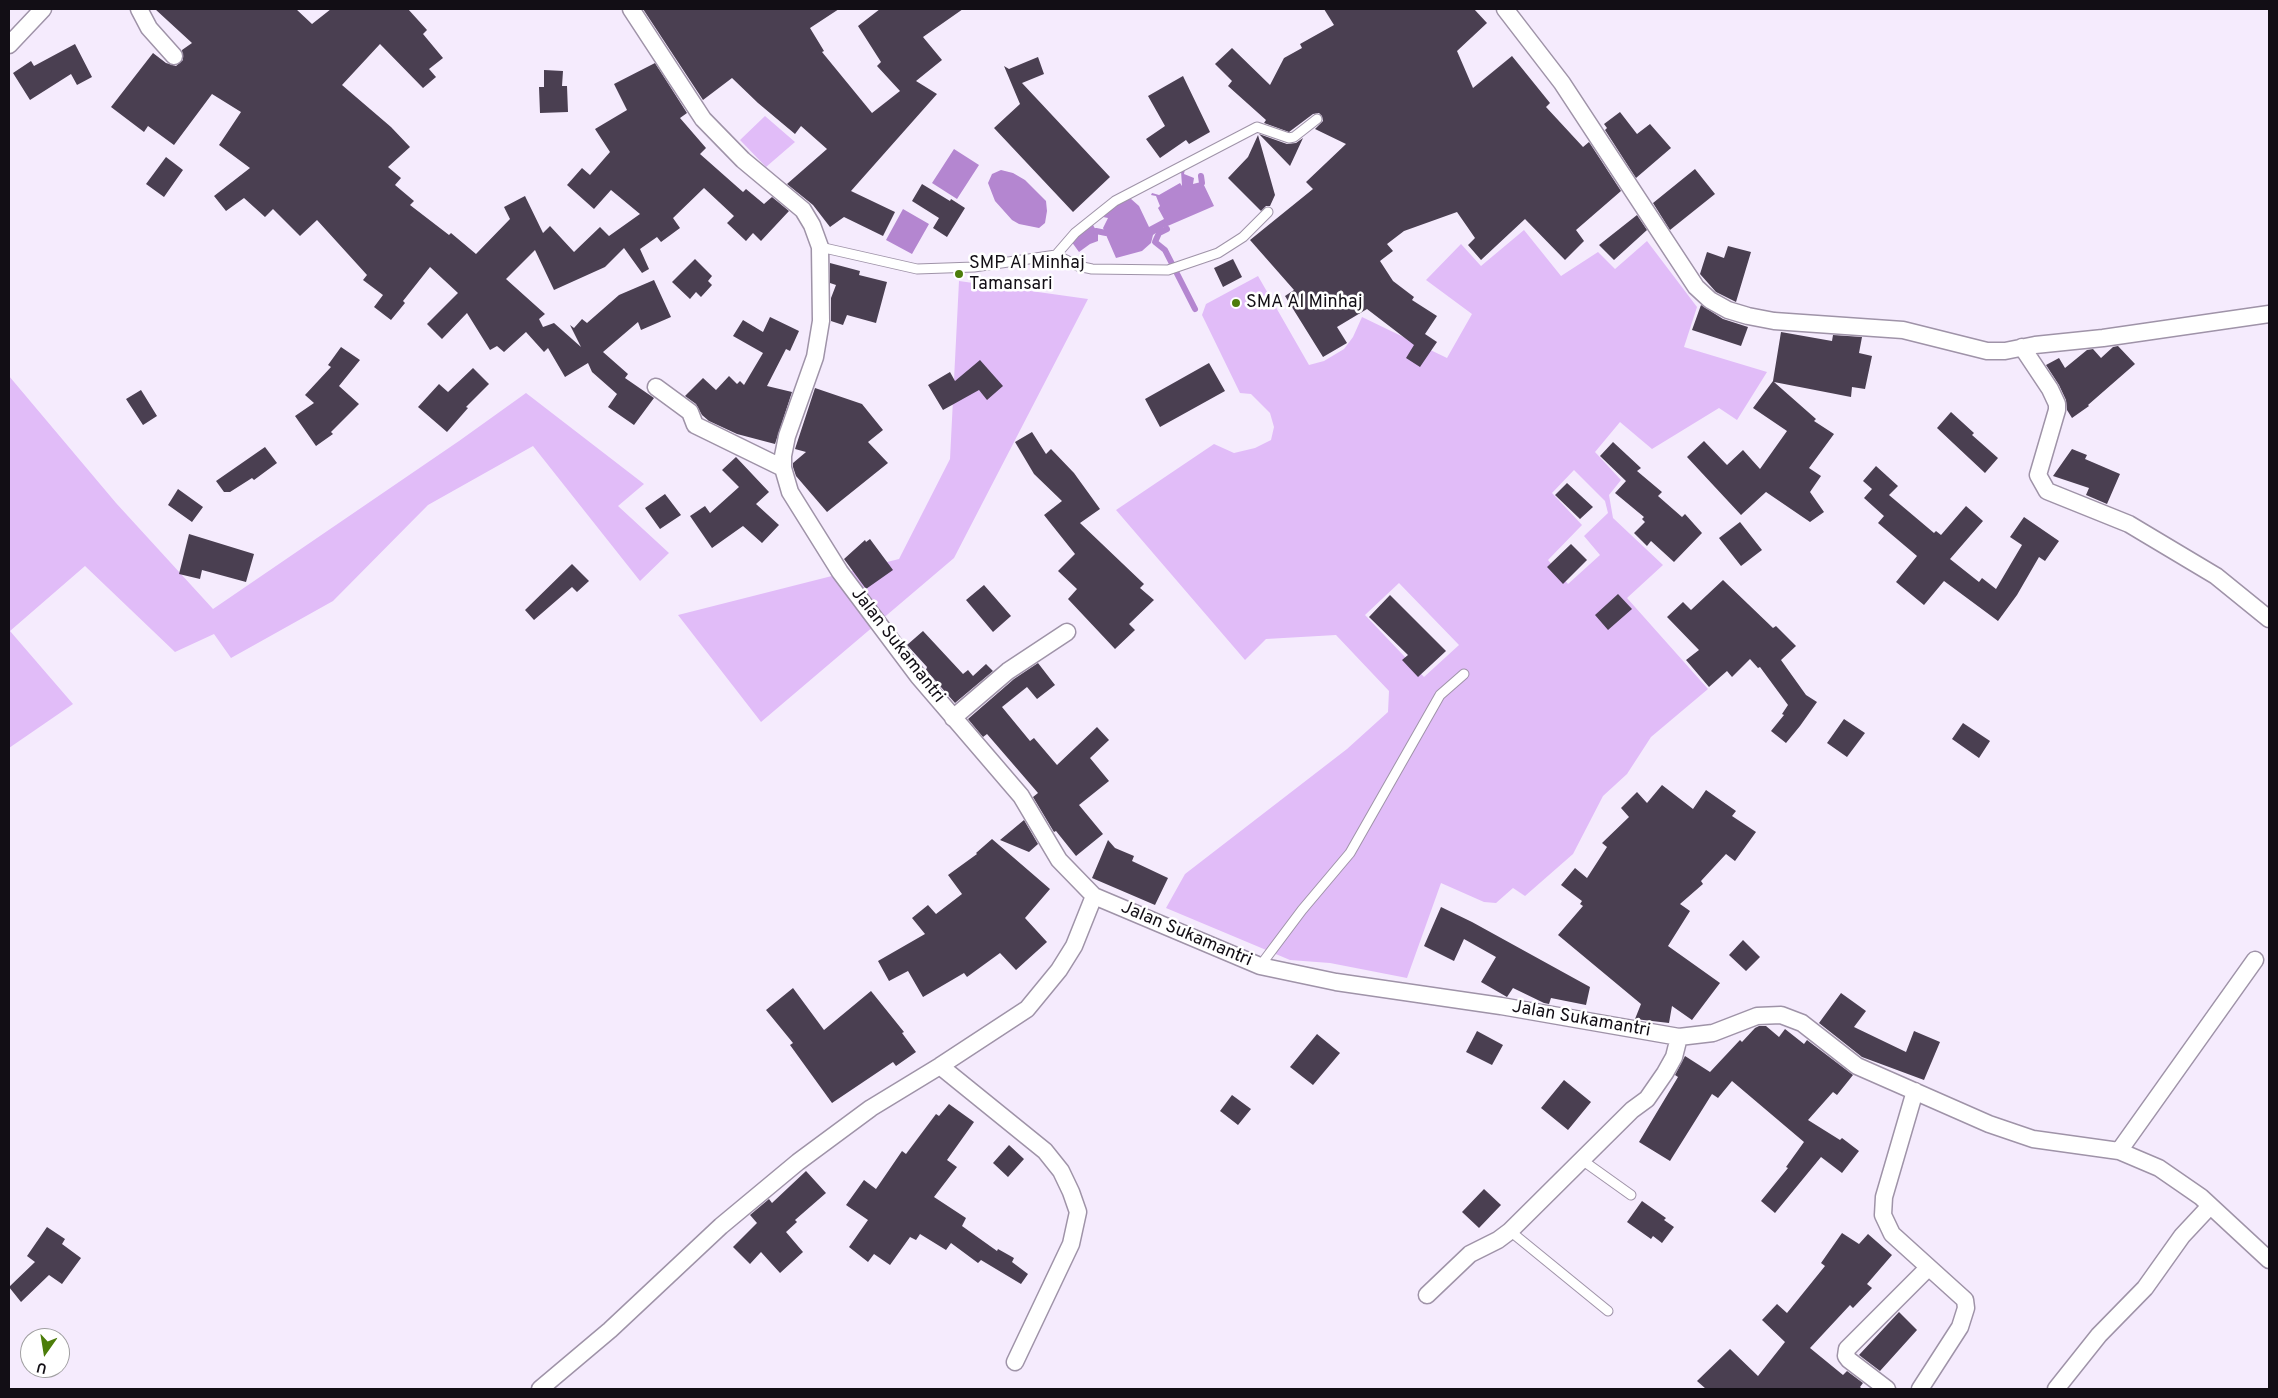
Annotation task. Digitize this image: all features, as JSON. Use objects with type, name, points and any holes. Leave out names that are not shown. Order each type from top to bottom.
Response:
[{"type":"street","points":[[9,45],[43,9]]},
{"type":"street","points":[[139,9],[149,28],[174,56]]},
{"type":"street","name":"Jalan Sukamantri","points":[[631,9],[703,119],[743,160],[803,210],[812,225],[820,247],[821,321],[815,357],[787,436],[783,468],[790,492],[840,572],[918,676],[1021,796],[1060,860],[1094,896],[1260,966],[1336,982],[1501,1006],[1679,1036],[1713,1033],[1757,1016],[1780,1015],[1802,1023],[1858,1066],[2011,1133],[2058,1143],[2120,1151],[2159,1168],[2177,1179],[2210,1206],[2269,1260]]},
{"type":"street","points":[[1505,9],[1562,83],[1696,287],[1710,300],[1748,316],[1774,321],[1903,330],[1987,351],[2005,351],[2022,347],[2269,314]]},
{"type":"street","points":[[2022,347],[2058,404],[2038,475],[2047,491],[2136,528],[2216,576],[2269,619]]},
{"type":"street","points":[[656,387],[690,412],[695,425],[783,468]]},
{"type":"street","points":[[954,718],[1008,671],[1067,632]]},
{"type":"street","points":[[540,1389],[610,1330],[721,1226],[798,1162],[871,1108],[940,1066],[1027,1009],[1046,988],[1074,946],[1094,896]]},
{"type":"street","points":[[2120,1151],[2255,960]]},
{"type":"street","points":[[1427,1295],[1470,1254],[1498,1240],[1510,1231],[1656,1089],[1674,1056],[1679,1036]]},
{"type":"street","points":[[940,1066],[1045,1151],[1061,1171],[1078,1212],[1070,1244],[1015,1362]]},
{"type":"street","points":[[1915,1091],[1884,1197],[1883,1210],[1887,1226],[1892,1234],[1965,1300],[1966,1308],[1960,1327],[1920,1389]]},
{"type":"street","points":[[2056,1389],[2080,1357],[2145,1288],[2182,1236],[2210,1206]]},
{"type":"street","points":[[1887,1389],[1849,1360],[1846,1353],[1847,1349],[1928,1268]]},
{"type":"lane","points":[[1056,256],[1075,232],[1113,202],[1257,127],[1290,138],[1317,119]]},
{"type":"lane","points":[[820,247],[917,269],[974,267],[1056,256],[1078,266],[1092,269],[1168,270],[1218,252],[1243,237],[1268,212]]},
{"type":"lane","points":[[1260,966],[1302,910],[1350,853],[1440,695],[1464,674]]},
{"type":"lane","points":[[1582,1160],[1631,1195]]},
{"type":"lane","points":[[1510,1231],[1608,1312]]},
{"type":"shaded area","points":[[765,116],[795,142],[766,167],[740,140]]},
{"type":"shaded area","points":[[954,149],[979,165],[957,199],[932,183]]},
{"type":"shaded area","points":[[1185,169],[1184,174],[1194,178],[1193,184],[1203,183],[1214,206],[1163,228],[1153,235],[1151,243],[1142,251],[1116,258],[1103,228],[1108,218],[1103,217],[1108,210],[1125,197],[1130,198],[1139,206],[1149,227],[1164,219],[1158,208],[1160,206],[1156,196],[1151,195],[1152,193],[1159,195],[1180,183],[1182,186],[1181,171]]},
{"type":"shaded area","points":[[1001,170],[1013,173],[1025,180],[1046,201],[1045,223],[1039,228],[1019,224],[1012,220],[995,201],[988,183],[992,174]]},
{"type":"shaded area","points":[[903,209],[929,224],[912,254],[886,240]]},
{"type":"shaded area","points":[[1093,225],[1098,234],[1098,241],[1079,252],[1071,241]]},
{"type":"shaded area","points":[[1524,230],[1561,276],[1598,252],[1615,269],[1647,241],[1697,307],[1684,347],[1767,372],[1737,420],[1719,408],[1652,449],[1620,422],[1595,452],[1621,480],[1609,495],[1613,518],[1663,565],[1627,598],[1708,689],[1651,737],[1627,774],[1603,796],[1573,854],[1525,896],[1513,888],[1496,903],[1484,902],[1441,883],[1407,978],[1330,963],[1290,960],[1166,908],[1185,874],[1347,749],[1388,712],[1389,691],[1336,635],[1266,639],[1245,660],[1116,510],[1214,444],[1234,453],[1255,448],[1271,440],[1274,427],[1270,413],[1251,394],[1240,393],[1202,315],[1206,304],[1258,276],[1309,365],[1324,361],[1344,349],[1353,337],[1362,317],[1447,358],[1472,314],[1426,280],[1461,244],[1481,266]],"holes":[[[1574,470],[1605,501],[1608,513],[1584,536],[1600,555],[1568,584],[1548,560],[1582,525],[1552,493]],[[1399,583],[1459,645],[1424,677],[1365,615]]]},
{"type":"shaded area","points":[[959,281],[1088,299],[954,558],[761,722],[678,615],[899,559],[950,459]]},
{"type":"shaded area","points":[[9,376],[116,503],[213,609],[526,393],[644,484],[618,506],[669,553],[640,581],[533,446],[428,505],[333,601],[231,658],[214,634],[175,652],[85,566],[10,631],[73,704],[9,748]]},
{"type":"building","points":[[155,9],[296,9],[312,24],[331,9],[408,9],[427,30],[423,34],[443,58],[429,69],[436,77],[423,88],[380,44],[342,85],[391,127],[410,147],[388,167],[401,178],[395,185],[414,201],[410,205],[449,235],[451,233],[476,254],[510,219],[504,207],[525,196],[543,233],[550,226],[574,252],[600,227],[609,236],[640,214],[611,190],[594,209],[567,185],[582,168],[590,175],[610,152],[595,129],[627,110],[614,84],[655,63],[687,113],[680,118],[706,148],[700,154],[743,192],[746,189],[764,204],[772,197],[789,211],[761,241],[753,233],[746,241],[727,223],[734,216],[704,188],[673,218],[680,228],[661,242],[657,237],[640,249],[649,269],[642,273],[624,248],[605,267],[554,290],[535,250],[506,279],[545,314],[539,319],[543,327],[554,323],[581,347],[570,325],[574,328],[582,319],[587,323],[619,295],[654,280],[671,317],[641,330],[638,322],[603,352],[628,374],[625,378],[654,398],[634,425],[608,407],[617,394],[592,372],[588,363],[565,377],[548,348],[544,352],[526,332],[504,352],[497,346],[490,350],[467,313],[442,339],[427,324],[458,293],[430,267],[403,301],[405,303],[391,320],[374,307],[383,295],[363,280],[367,275],[317,220],[300,236],[273,209],[265,217],[244,198],[226,211],[214,196],[250,168],[219,145],[241,112],[212,94],[174,145],[148,126],[144,132],[111,107],[153,53],[166,63],[176,66],[183,60],[182,50],[192,43]]},
{"type":"building","points":[[643,9],[839,9],[810,28],[824,51],[822,52],[872,113],[900,91],[877,66],[881,62],[858,26],[880,9],[963,9],[923,37],[942,60],[916,81],[937,94],[851,191],[895,212],[883,236],[844,217],[830,227],[813,205],[787,184],[827,149],[801,126],[795,134],[732,78],[703,100]]},
{"type":"building","points":[[1324,9],[1474,9],[1487,23],[1457,51],[1473,88],[1512,56],[1550,103],[1546,107],[1583,147],[1589,142],[1621,191],[1576,230],[1584,241],[1565,260],[1525,219],[1481,260],[1468,245],[1475,238],[1457,212],[1404,231],[1387,244],[1393,251],[1380,261],[1393,281],[1414,297],[1412,300],[1437,316],[1425,334],[1437,342],[1420,367],[1406,358],[1414,345],[1367,309],[1337,327],[1347,343],[1323,357],[1285,296],[1294,290],[1250,240],[1313,189],[1306,182],[1346,144],[1315,129],[1323,121],[1319,113],[1313,114],[1289,132],[1264,123],[1266,120],[1228,86],[1232,81],[1215,64],[1232,48],[1270,85],[1284,58],[1302,48],[1300,44],[1334,25]]},
{"type":"building","points":[[75,44],[92,77],[77,85],[71,74],[30,100],[13,73],[31,61],[34,66]]},
{"type":"building","points":[[1038,57],[1044,74],[1022,83],[1110,177],[1073,212],[994,128],[1020,104],[1004,66],[1009,69]]},
{"type":"building","points":[[544,70],[563,71],[562,86],[567,86],[568,112],[540,113],[539,87],[544,87]]},
{"type":"building","points":[[1183,76],[1210,132],[1189,144],[1186,140],[1160,158],[1146,139],[1165,126],[1148,96]]},
{"type":"building","points":[[1620,112],[1637,134],[1650,124],[1671,148],[1636,178],[1605,130],[1607,128],[1604,124]]},
{"type":"building","points":[[1259,134],[1287,144],[1296,143],[1303,138],[1290,166]]},
{"type":"building","points":[[1258,135],[1275,195],[1270,206],[1266,206],[1261,211],[1228,178],[1248,157]]},
{"type":"building","points":[[166,157],[183,170],[164,197],[146,184]]},
{"type":"building","points":[[1695,169],[1715,194],[1670,230],[1653,203]]},
{"type":"building","points":[[922,184],[965,208],[947,237],[933,228],[939,218],[912,201]]},
{"type":"building","points":[[1637,215],[1647,230],[1614,260],[1599,245]]},
{"type":"building","points":[[1728,246],[1751,252],[1736,302],[1716,292],[1700,274],[1707,252],[1724,258]]},
{"type":"building","points":[[695,259],[712,276],[708,281],[712,285],[701,297],[696,292],[690,299],[672,282]]},
{"type":"building","points":[[1233,259],[1242,277],[1223,287],[1214,268]]},
{"type":"building","points":[[830,263],[860,271],[859,275],[887,282],[876,323],[847,315],[843,325],[831,321],[831,298],[836,285],[830,283]]},
{"type":"building","points":[[1701,305],[1723,319],[1748,327],[1741,346],[1692,330]]},
{"type":"building","points":[[770,317],[799,331],[790,351],[786,349],[767,386],[792,392],[775,444],[737,434],[709,421],[702,415],[696,404],[685,396],[703,378],[716,390],[729,376],[737,384],[740,381],[744,385],[763,353],[733,336],[743,320],[763,332]]},
{"type":"building","points":[[1781,332],[1832,341],[1833,335],[1862,337],[1859,353],[1872,356],[1865,389],[1852,387],[1851,397],[1774,382],[1816,419],[1814,421],[1834,434],[1809,468],[1821,476],[1810,492],[1824,512],[1810,522],[1766,492],[1741,515],[1687,457],[1704,441],[1727,465],[1743,450],[1760,469],[1787,431],[1753,408],[1773,381]]},
{"type":"building","points":[[2118,346],[2135,364],[2089,406],[2072,418],[2067,410],[2066,400],[2059,385],[2046,365],[2059,358],[2065,368],[2087,350],[2093,349],[2101,358],[2113,347]]},
{"type":"building","points":[[341,347],[360,360],[339,386],[359,404],[331,432],[333,434],[316,446],[295,416],[314,403],[305,395],[331,367],[328,365]]},
{"type":"building","points":[[980,360],[1003,386],[987,400],[979,390],[943,410],[928,385],[950,372],[955,381]]},
{"type":"building","points":[[1209,363],[1225,391],[1160,427],[1145,399]]},
{"type":"building","points":[[473,368],[489,384],[466,407],[468,408],[447,432],[418,407],[439,384],[448,392]]},
{"type":"building","points":[[815,388],[862,404],[883,430],[868,442],[888,463],[827,512],[796,476],[793,467],[793,463],[806,452],[795,449]]},
{"type":"building","points":[[141,390],[157,416],[143,425],[126,399]]},
{"type":"building","points":[[1951,412],[1974,433],[1972,435],[1998,458],[1985,473],[1937,428]]},
{"type":"building","points":[[1032,432],[1046,454],[1051,449],[1074,473],[1100,509],[1080,523],[1144,584],[1140,588],[1154,600],[1129,624],[1135,630],[1115,649],[1068,599],[1077,589],[1058,571],[1075,554],[1044,515],[1062,501],[1034,474],[1015,442]]},
{"type":"building","points":[[1613,442],[1641,468],[1637,471],[1662,492],[1658,496],[1682,517],[1685,514],[1702,533],[1674,562],[1651,541],[1647,546],[1634,533],[1645,522],[1642,519],[1644,517],[1615,493],[1626,481],[1600,456]]},
{"type":"building","points":[[265,447],[277,463],[254,480],[252,478],[230,492],[224,492],[216,481]]},
{"type":"building","points":[[2072,449],[2087,455],[2085,459],[2120,474],[2107,504],[2086,495],[2089,488],[2053,476]]},
{"type":"building","points":[[736,457],[769,492],[756,504],[779,525],[762,543],[743,526],[712,548],[690,516],[705,506],[710,513],[739,487],[722,470]]},
{"type":"building","points":[[1876,466],[1898,486],[1889,495],[1934,533],[1936,531],[1941,535],[1966,506],[1983,521],[1950,559],[1979,582],[1982,578],[1996,589],[2022,545],[2010,537],[2024,517],[2059,541],[2045,561],[2039,557],[2017,595],[1998,621],[1944,581],[1924,605],[1896,582],[1917,556],[1878,523],[1884,516],[1864,498],[1872,489],[1863,481]]},
{"type":"building","points":[[1567,483],[1593,507],[1580,519],[1555,495]]},
{"type":"building","points":[[178,489],[203,507],[192,522],[168,505]]},
{"type":"building","points":[[665,494],[681,515],[660,529],[645,508]]},
{"type":"building","points":[[1740,522],[1762,550],[1741,566],[1719,538]]},
{"type":"building","points":[[189,534],[254,554],[246,582],[202,570],[200,579],[179,574]]},
{"type":"building","points":[[870,539],[893,570],[866,589],[844,559],[865,540],[866,542]]},
{"type":"building","points":[[1571,544],[1587,560],[1563,584],[1547,567]]},
{"type":"building","points":[[572,564],[589,581],[577,592],[572,587],[534,620],[525,610]]},
{"type":"building","points":[[1723,580],[1773,628],[1776,626],[1796,646],[1781,660],[1806,695],[1817,702],[1786,743],[1771,731],[1784,715],[1782,714],[1788,705],[1760,667],[1758,668],[1750,659],[1732,677],[1727,671],[1709,687],[1686,660],[1699,650],[1667,617],[1683,602],[1691,610]]},
{"type":"building","points":[[984,585],[1011,616],[993,632],[966,600]]},
{"type":"building","points":[[1618,594],[1632,609],[1608,630],[1595,615]]},
{"type":"building","points":[[1390,595],[1446,651],[1418,677],[1402,660],[1408,655],[1369,617]]},
{"type":"building","points":[[923,631],[963,674],[968,670],[973,676],[986,664],[993,671],[955,703],[907,645]]},
{"type":"building","points":[[1038,663],[1055,685],[1037,699],[1027,687],[1002,707],[1030,741],[1034,738],[1057,765],[1097,727],[1109,740],[1090,758],[1109,781],[1079,805],[1103,834],[1076,856],[1056,831],[1054,832],[1033,797],[1038,793],[987,734],[983,737],[968,719],[1014,679]]},
{"type":"building","points":[[1844,719],[1865,733],[1847,757],[1827,743]]},
{"type":"building","points":[[1963,723],[1990,741],[1979,758],[1952,739]]},
{"type":"building","points":[[1662,785],[1693,809],[1706,790],[1736,811],[1732,816],[1756,832],[1735,861],[1726,854],[1701,881],[1703,884],[1680,904],[1690,911],[1668,946],[1720,983],[1692,1020],[1672,1006],[1669,1023],[1635,1019],[1641,1004],[1558,935],[1583,906],[1580,904],[1582,901],[1561,885],[1575,868],[1587,878],[1607,847],[1602,843],[1629,817],[1621,808],[1637,792],[1647,803]]},
{"type":"building","points":[[1024,820],[1038,844],[1029,852],[1000,840]]},
{"type":"building","points":[[992,839],[1050,889],[1025,918],[1047,942],[1016,970],[1000,953],[967,977],[964,973],[923,997],[908,971],[889,981],[878,961],[925,934],[912,918],[928,905],[936,914],[962,894],[948,875],[977,854]]},
{"type":"building","points":[[1108,840],[1115,848],[1134,856],[1132,861],[1168,878],[1155,905],[1092,878]]},
{"type":"building","points":[[1441,907],[1590,987],[1586,1005],[1551,998],[1549,1004],[1544,1003],[1513,988],[1507,997],[1481,982],[1496,957],[1464,939],[1454,961],[1424,946]]},
{"type":"building","points":[[1743,940],[1760,957],[1746,971],[1729,955]]},
{"type":"building","points":[[793,988],[824,1030],[871,991],[904,1032],[902,1033],[916,1052],[896,1066],[893,1062],[832,1103],[790,1045],[793,1043],[766,1010]]},
{"type":"building","points":[[1841,993],[1866,1011],[1854,1027],[1906,1052],[1914,1031],[1940,1042],[1924,1080],[1862,1057],[1819,1023]]},
{"type":"building","points":[[1759,1026],[1766,1026],[1779,1037],[1785,1029],[1804,1044],[1807,1040],[1853,1075],[1837,1095],[1833,1092],[1808,1120],[1840,1140],[1842,1138],[1859,1151],[1842,1173],[1821,1157],[1775,1213],[1761,1201],[1788,1168],[1786,1167],[1804,1142],[1732,1081],[1718,1098],[1712,1094],[1670,1161],[1639,1142],[1678,1077],[1675,1075],[1685,1056],[1710,1072],[1740,1040],[1742,1042]]},
{"type":"building","points":[[1477,1031],[1503,1045],[1492,1065],[1466,1052]]},
{"type":"building","points":[[1317,1034],[1340,1053],[1313,1085],[1290,1067]]},
{"type":"building","points":[[1564,1080],[1591,1102],[1568,1130],[1541,1108]]},
{"type":"building","points":[[1232,1095],[1251,1109],[1238,1125],[1220,1111]]},
{"type":"building","points":[[949,1104],[974,1122],[947,1160],[957,1167],[934,1197],[966,1218],[962,1226],[997,1251],[998,1249],[1014,1258],[1012,1262],[1028,1274],[1021,1284],[981,1260],[978,1263],[951,1243],[946,1250],[920,1234],[916,1240],[910,1237],[890,1265],[874,1254],[868,1262],[849,1247],[868,1220],[846,1205],[864,1180],[876,1189],[902,1151],[906,1154],[936,1114],[939,1116]]},
{"type":"building","points":[[1009,1145],[1024,1159],[1008,1177],[993,1163]]},
{"type":"building","points":[[806,1171],[826,1193],[795,1220],[797,1222],[786,1232],[803,1252],[780,1273],[761,1252],[750,1264],[733,1247],[757,1223],[750,1215],[769,1199],[772,1203]]},
{"type":"building","points":[[1484,1189],[1501,1205],[1479,1228],[1462,1212]]},
{"type":"building","points":[[1642,1201],[1666,1218],[1664,1220],[1674,1227],[1662,1243],[1653,1236],[1651,1239],[1627,1222]]},
{"type":"building","points":[[47,1227],[65,1239],[62,1244],[81,1258],[62,1284],[49,1275],[21,1302],[9,1287],[35,1262],[27,1256]]},
{"type":"building","points":[[1842,1233],[1859,1244],[1868,1234],[1892,1255],[1867,1284],[1872,1288],[1853,1308],[1850,1305],[1810,1348],[1843,1375],[1847,1371],[1863,1383],[1860,1387],[1862,1389],[1706,1389],[1697,1381],[1730,1349],[1758,1376],[1785,1342],[1762,1320],[1777,1304],[1787,1313],[1825,1266],[1821,1263]]},
{"type":"building","points":[[1899,1312],[1917,1330],[1880,1371],[1859,1355]]},
{"type":"waterway","points":[[1201,176],[1202,183]]},
{"type":"waterway","points":[[1167,229],[1159,233],[1155,242],[1165,250],[1195,309]]},
{"type":"waterway","points":[[1096,231],[1106,233]]},
{"type":"place","name":"SMP Al Minhaj Tamansari","points":[[959,274]]},
{"type":"place","name":"SMA Al Minhaj","points":[[1236,303]]}]
